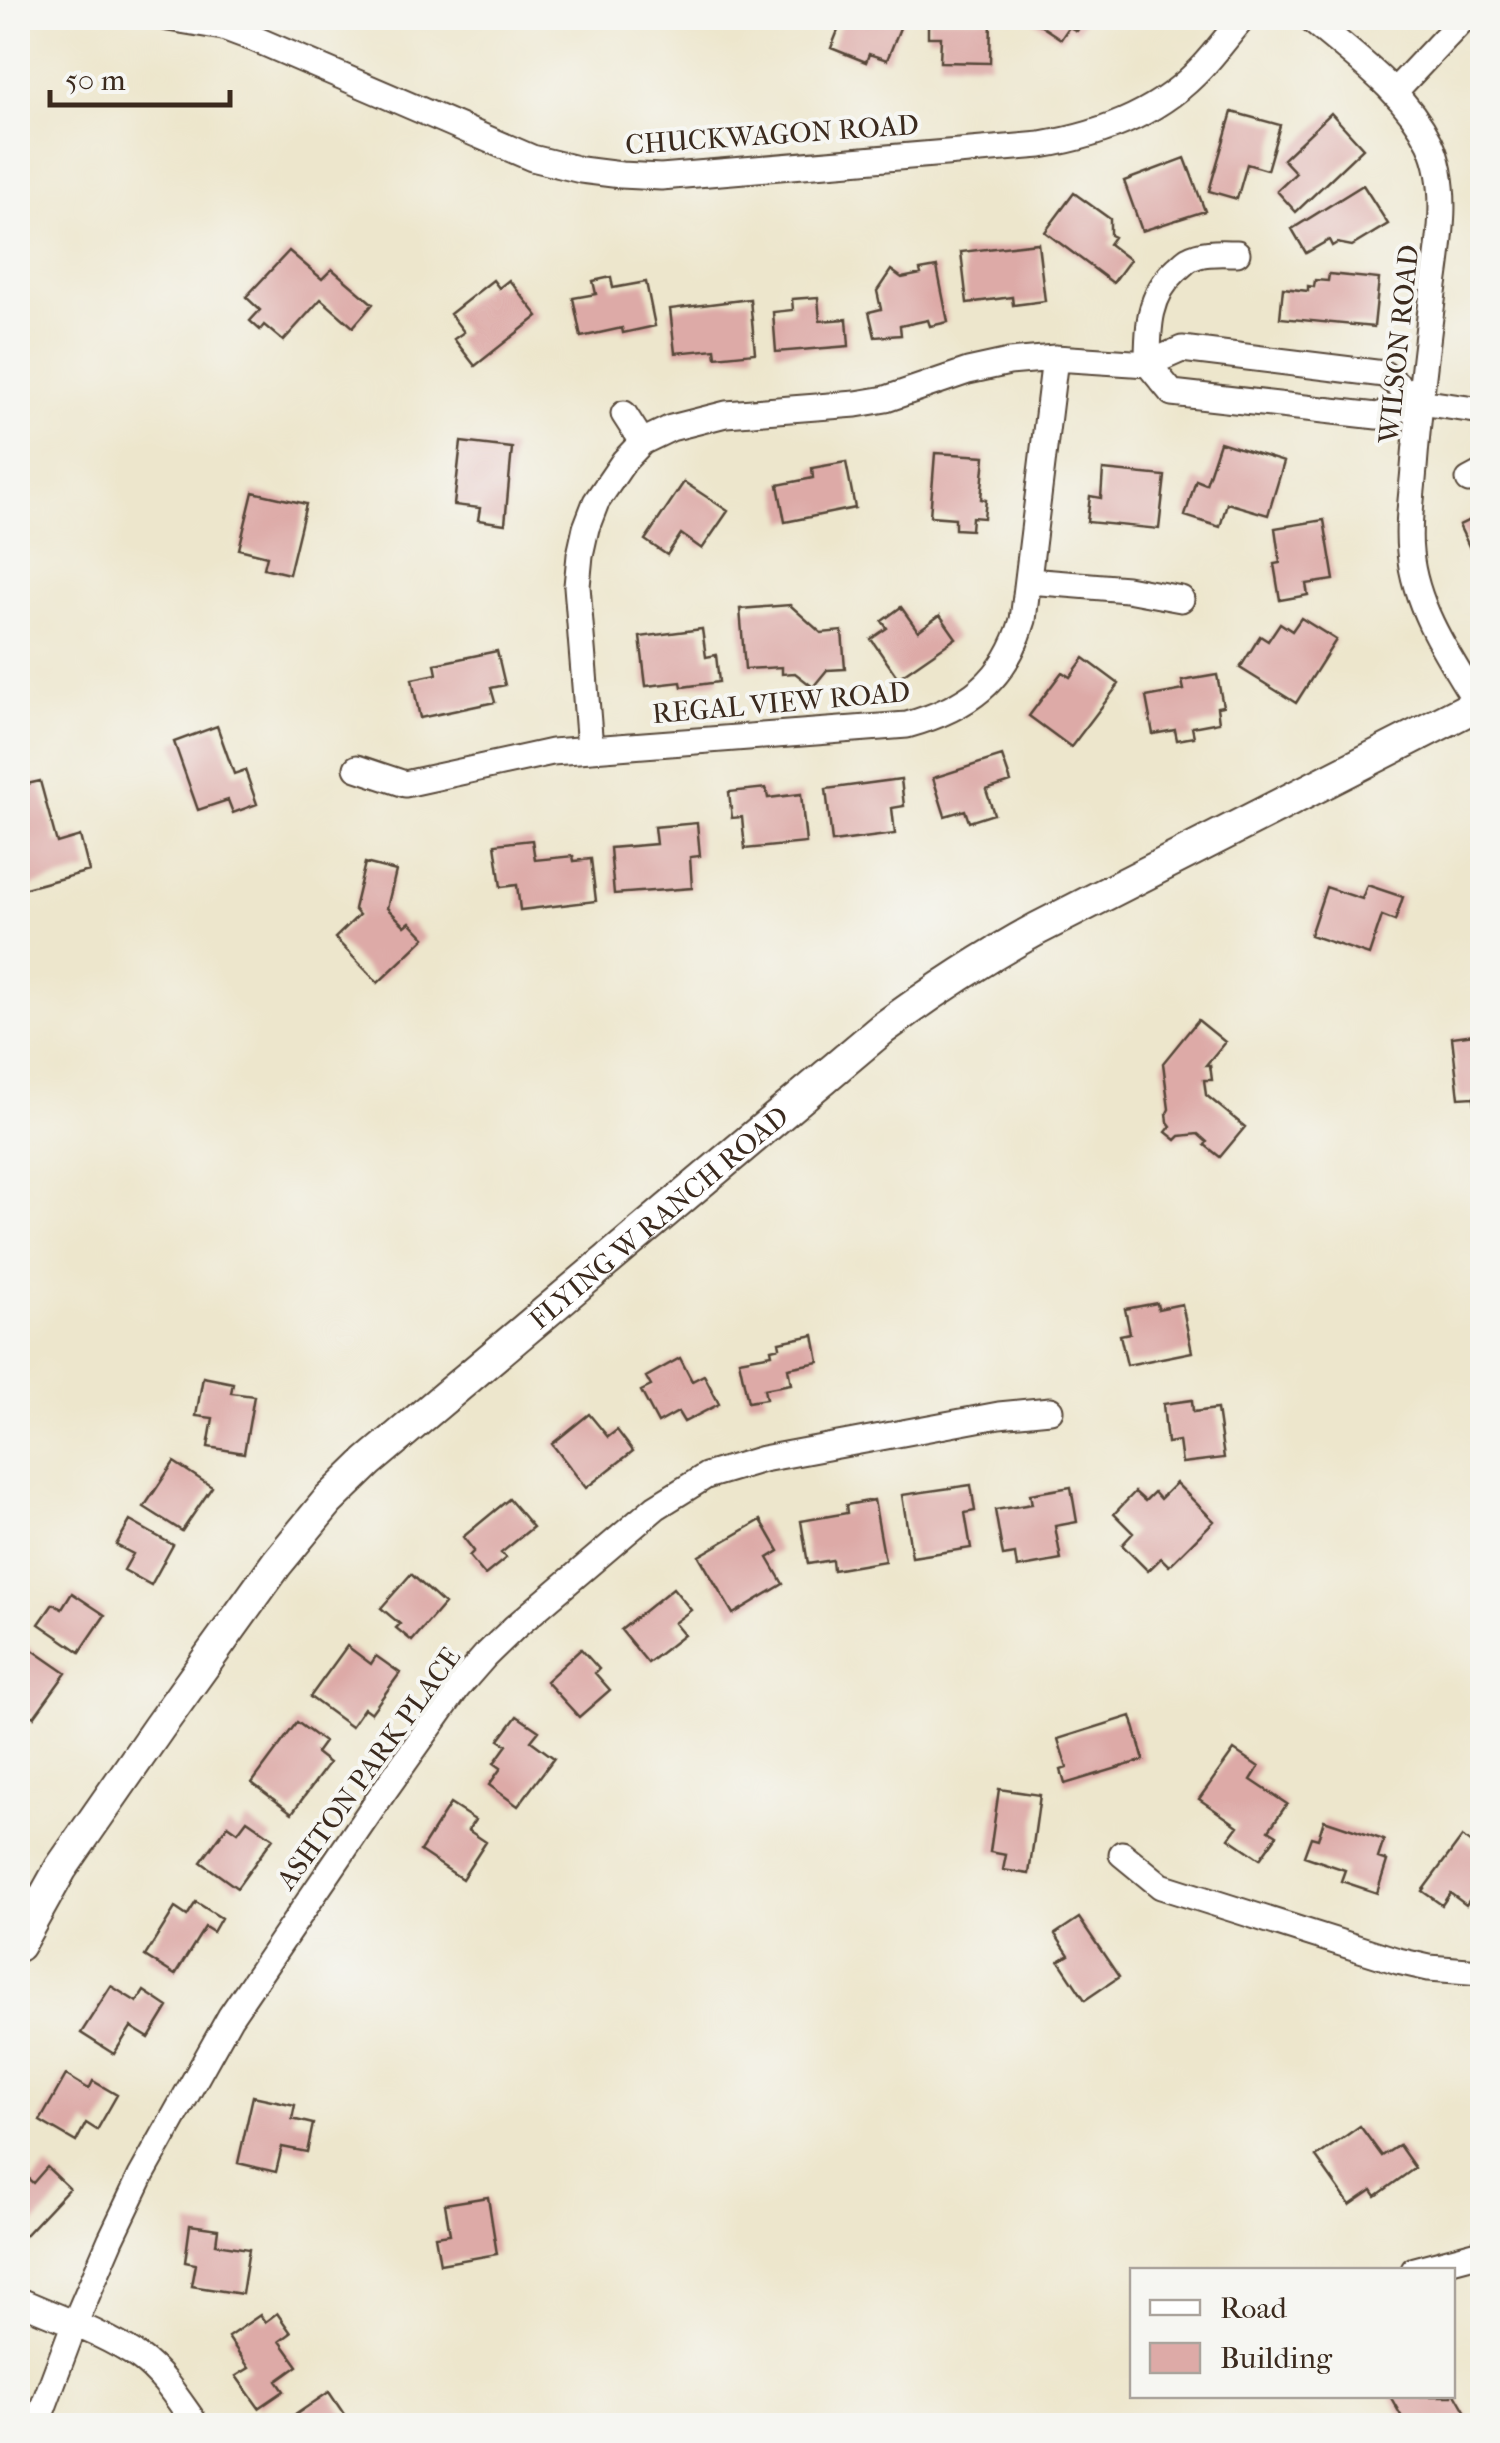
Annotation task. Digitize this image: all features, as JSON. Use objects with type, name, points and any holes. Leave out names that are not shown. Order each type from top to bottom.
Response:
[{"type":"street","name":"CHUCKWAGON ROAD","points":[[168,18],[223,28],[255,40],[532,158],[581,170],[661,177],[1042,146],[1078,139],[1140,115],[1168,96],[1200,69],[1243,18]]},
{"type":"street","name":"WILSON ROAD","points":[[1309,18],[1394,92],[1432,147],[1440,176],[1440,240],[1420,402],[1410,552],[1414,579],[1444,647],[1481,706]]},
{"type":"street","points":[[1394,92],[1464,18]]},
{"type":"street","points":[[1236,253],[1189,258],[1156,295],[1148,322],[1148,364],[1172,393],[1377,416],[1420,402],[1482,411]]},
{"type":"street","points":[[590,748],[577,586],[580,555],[596,502],[617,470],[642,442],[672,428],[726,414],[886,399],[968,371],[1009,362],[1055,358],[1148,364],[1182,349],[1384,374],[1420,402]]},
{"type":"street","name":"REGAL VIEW ROAD","points":[[357,768],[405,784],[552,752],[907,725],[937,716],[984,688],[1016,646],[1029,581],[1055,358]]},
{"type":"street","points":[[624,414],[642,442]]},
{"type":"street","points":[[1029,581],[1127,590],[1181,600]]},
{"type":"street","name":"FLYING W RANCH ROAD","points":[[18,1945],[61,1868],[277,1563],[328,1501],[368,1462],[882,1029],[943,985],[1036,929],[1481,706]]},
{"type":"street","name":"ASHTON PARK PLACE","points":[[36,2426],[74,2325],[141,2176],[230,2017],[457,1688],[485,1656],[656,1507],[706,1476],[763,1459],[998,1415],[1050,1410]]},
{"type":"street","points":[[1122,1854],[1161,1886],[1398,1961],[1482,1972]]},
{"type":"street","points":[[1422,2268],[1482,2252]]},
{"type":"street","points":[[18,2300],[111,2341],[142,2360],[163,2380],[197,2426]]},
{"type":"building","points":[[843,18],[904,18],[887,60],[869,54],[866,62],[831,48]]},
{"type":"building","points":[[928,18],[991,18],[990,63],[940,62],[941,37],[928,37]]},
{"type":"building","points":[[1029,18],[1086,18],[1077,31],[1069,27],[1061,39]]},
{"type":"building","points":[[1232,112],[1280,125],[1267,170],[1247,164],[1237,199],[1209,191]]},
{"type":"building","points":[[1331,113],[1363,148],[1296,212],[1277,191],[1296,173],[1283,159]]},
{"type":"building","points":[[1185,158],[1205,211],[1142,231],[1124,181]]},
{"type":"building","points":[[1363,185],[1388,224],[1352,246],[1332,246],[1329,240],[1306,253],[1292,229]]},
{"type":"building","points":[[1074,193],[1110,219],[1110,235],[1114,237],[1109,244],[1130,260],[1113,283],[1045,232]]},
{"type":"building","points":[[1038,243],[1045,301],[1013,305],[1012,297],[967,303],[961,252]]},
{"type":"building","points":[[289,251],[322,279],[332,269],[373,304],[353,327],[321,299],[283,341],[264,325],[260,330],[250,321],[260,310],[246,297]]},
{"type":"building","points":[[937,267],[948,322],[930,326],[928,320],[900,326],[901,335],[875,337],[869,312],[881,309],[877,291],[891,270],[902,278]]},
{"type":"building","points":[[1329,274],[1379,279],[1374,327],[1280,318],[1283,288],[1308,291],[1315,280],[1328,281]]},
{"type":"building","points":[[611,277],[613,288],[646,282],[655,326],[581,337],[573,298],[596,294],[593,281]]},
{"type":"building","points":[[493,280],[499,288],[509,280],[538,316],[475,366],[454,339],[464,332],[450,314]]},
{"type":"building","points":[[818,297],[820,321],[847,319],[849,346],[776,352],[773,312],[793,310],[792,299]]},
{"type":"building","points":[[750,299],[755,353],[716,357],[715,349],[675,353],[670,309]]},
{"type":"building","points":[[461,442],[512,448],[505,524],[478,520],[480,508],[454,505]]},
{"type":"building","points":[[1220,442],[1284,462],[1268,515],[1227,503],[1220,527],[1185,516],[1196,480],[1206,484]]},
{"type":"building","points":[[935,453],[985,456],[981,499],[986,500],[984,518],[972,517],[971,530],[955,529],[955,518],[930,516]]},
{"type":"building","points":[[846,462],[855,508],[785,522],[778,485],[813,478],[812,468]]},
{"type":"building","points":[[1103,470],[1165,476],[1159,529],[1087,522],[1090,496],[1101,498]]},
{"type":"building","points":[[684,482],[728,511],[702,549],[681,534],[667,555],[645,540]]},
{"type":"building","points":[[253,492],[306,504],[289,574],[264,568],[267,556],[239,549]]},
{"type":"building","points":[[1482,514],[1482,574],[1459,525]]},
{"type":"building","points":[[1324,520],[1334,580],[1306,584],[1308,595],[1280,600],[1274,564],[1280,563],[1275,528]]},
{"type":"building","points":[[790,605],[821,633],[842,631],[845,669],[827,670],[813,687],[795,673],[782,674],[782,667],[745,669],[740,609]]},
{"type":"building","points":[[901,607],[918,631],[940,615],[956,638],[898,678],[871,639],[887,628],[882,621]]},
{"type":"building","points":[[1301,618],[1336,640],[1296,703],[1240,668],[1260,636],[1268,641],[1280,623],[1292,631]]},
{"type":"building","points":[[702,629],[706,657],[716,655],[719,682],[646,686],[640,637]]},
{"type":"building","points":[[497,651],[505,685],[491,688],[495,702],[420,718],[412,679],[437,674],[435,664]]},
{"type":"building","points":[[1084,658],[1119,684],[1071,747],[1029,716],[1062,672],[1070,677]]},
{"type":"building","points":[[1217,675],[1223,706],[1217,707],[1219,722],[1192,727],[1194,737],[1177,740],[1175,730],[1153,734],[1146,697],[1184,690],[1182,681]]},
{"type":"building","points":[[217,726],[234,774],[245,770],[257,804],[233,813],[228,800],[198,810],[174,742]]},
{"type":"building","points":[[1002,756],[1011,782],[986,790],[994,814],[969,822],[965,810],[945,816],[933,778]]},
{"type":"building","points":[[901,779],[904,806],[892,808],[895,834],[832,842],[826,789]]},
{"type":"building","points":[[22,780],[23,785],[40,781],[57,843],[80,836],[89,871],[18,890],[18,782]]},
{"type":"building","points":[[766,788],[768,798],[801,794],[806,843],[745,849],[742,817],[732,818],[729,792]]},
{"type":"building","points":[[697,823],[700,856],[690,857],[692,888],[614,894],[610,848],[656,844],[654,827]]},
{"type":"building","points":[[532,840],[535,860],[573,856],[574,861],[591,859],[596,901],[520,910],[517,885],[501,887],[495,844]]},
{"type":"building","points":[[365,863],[396,871],[387,908],[405,926],[410,922],[425,938],[378,983],[335,938],[359,915],[354,909]]},
{"type":"building","points":[[1367,885],[1403,897],[1395,921],[1382,916],[1369,955],[1310,935],[1326,887],[1362,899]]},
{"type":"building","points":[[1198,1020],[1225,1042],[1206,1065],[1210,1065],[1212,1080],[1204,1080],[1206,1095],[1245,1127],[1220,1157],[1198,1134],[1176,1140],[1166,1132],[1171,1126],[1163,1063]]},
{"type":"building","points":[[1482,1033],[1482,1110],[1476,1111],[1474,1097],[1459,1098],[1452,1037]]},
{"type":"building","points":[[1157,1303],[1158,1309],[1182,1304],[1192,1352],[1127,1365],[1120,1335],[1130,1333],[1125,1309]]},
{"type":"building","points":[[814,1335],[819,1362],[788,1368],[791,1384],[764,1389],[766,1399],[748,1402],[739,1360],[772,1354],[771,1349],[780,1347],[779,1342]]},
{"type":"building","points":[[680,1358],[692,1381],[704,1375],[719,1404],[684,1422],[678,1412],[658,1423],[641,1391],[651,1386],[646,1377]]},
{"type":"building","points":[[203,1377],[233,1383],[231,1393],[254,1396],[244,1453],[208,1447],[213,1418],[196,1416]]},
{"type":"building","points":[[1192,1400],[1193,1412],[1217,1409],[1224,1458],[1182,1463],[1179,1441],[1167,1443],[1163,1404]]},
{"type":"building","points":[[589,1414],[608,1437],[617,1430],[633,1451],[586,1488],[552,1444]]},
{"type":"building","points":[[174,1462],[212,1487],[182,1531],[144,1507]]},
{"type":"building","points":[[1176,1483],[1214,1521],[1169,1566],[1161,1558],[1148,1571],[1122,1545],[1133,1533],[1114,1514],[1135,1492],[1145,1501],[1154,1492],[1160,1499]]},
{"type":"building","points":[[971,1485],[975,1511],[965,1513],[971,1548],[912,1557],[902,1495]]},
{"type":"building","points":[[1071,1487],[1077,1522],[1055,1526],[1061,1560],[1017,1568],[1015,1554],[1003,1556],[995,1510],[1032,1504],[1030,1494]]},
{"type":"building","points":[[509,1499],[533,1527],[501,1553],[506,1558],[485,1575],[469,1556],[474,1551],[463,1537]]},
{"type":"building","points":[[874,1500],[885,1561],[833,1570],[832,1560],[808,1564],[801,1521],[847,1513],[846,1505]]},
{"type":"building","points":[[761,1520],[779,1551],[768,1558],[783,1584],[733,1614],[699,1556]]},
{"type":"building","points":[[130,1521],[173,1545],[151,1585],[124,1570],[133,1554],[116,1545]]},
{"type":"building","points":[[411,1574],[444,1604],[412,1641],[381,1608]]},
{"type":"building","points":[[673,1588],[691,1610],[674,1623],[684,1635],[648,1663],[621,1630]]},
{"type":"building","points":[[72,1593],[105,1615],[80,1652],[39,1624],[53,1604],[62,1609]]},
{"type":"building","points":[[27,1646],[66,1673],[34,1717],[18,1706],[18,1659]]},
{"type":"building","points":[[347,1646],[371,1664],[376,1656],[400,1673],[371,1713],[364,1708],[351,1727],[310,1697]]},
{"type":"building","points":[[581,1649],[599,1669],[595,1673],[610,1690],[579,1717],[546,1681]]},
{"type":"building","points":[[517,1716],[539,1731],[531,1741],[554,1758],[518,1806],[489,1785],[501,1768],[494,1763],[507,1745],[499,1740]]},
{"type":"building","points":[[1131,1716],[1144,1760],[1065,1784],[1061,1770],[1067,1768],[1058,1739]]},
{"type":"building","points":[[297,1722],[324,1742],[316,1753],[329,1763],[292,1813],[252,1783]]},
{"type":"building","points":[[1234,1750],[1259,1767],[1251,1780],[1287,1804],[1269,1830],[1277,1835],[1260,1859],[1229,1838],[1238,1826],[1199,1799]]},
{"type":"building","points":[[999,1789],[1040,1795],[1029,1874],[1003,1870],[1006,1855],[990,1852]]},
{"type":"building","points":[[450,1804],[475,1820],[468,1830],[486,1842],[462,1879],[420,1851]]},
{"type":"building","points":[[247,1820],[273,1838],[237,1888],[201,1862],[228,1825],[238,1832]]},
{"type":"building","points":[[1324,1820],[1384,1840],[1378,1858],[1387,1861],[1377,1893],[1341,1881],[1345,1870],[1304,1856],[1311,1837],[1318,1839]]},
{"type":"building","points":[[1462,1837],[1482,1852],[1482,1899],[1474,1893],[1466,1905],[1450,1893],[1442,1905],[1422,1891]]},
{"type":"building","points":[[196,1902],[221,1918],[213,1932],[205,1927],[175,1975],[145,1956],[175,1908],[187,1916]]},
{"type":"building","points":[[1079,1918],[1119,1977],[1085,2000],[1059,1961],[1069,1955],[1055,1934]]},
{"type":"building","points":[[111,1986],[137,2002],[144,1991],[168,2007],[149,2038],[131,2027],[114,2054],[81,2033]]},
{"type":"building","points":[[66,2075],[89,2089],[93,2081],[117,2095],[97,2130],[86,2123],[76,2142],[40,2121]]},
{"type":"building","points":[[253,2096],[295,2105],[292,2119],[313,2124],[307,2152],[282,2147],[276,2172],[238,2163]]},
{"type":"building","points":[[1360,2126],[1382,2156],[1399,2145],[1415,2168],[1376,2196],[1372,2190],[1350,2205],[1316,2157]]},
{"type":"building","points":[[47,2167],[69,2188],[23,2237],[18,2231],[18,2181],[23,2174],[33,2183]]},
{"type":"building","points":[[488,2197],[497,2254],[440,2264],[435,2236],[450,2234],[445,2204]]},
{"type":"building","points":[[190,2225],[218,2229],[216,2244],[249,2249],[242,2294],[191,2286],[195,2264],[185,2262]]},
{"type":"building","points":[[277,2313],[291,2333],[280,2341],[298,2366],[277,2381],[284,2391],[259,2408],[236,2376],[249,2368],[228,2337],[260,2315],[265,2322]]},
{"type":"building","points":[[329,2392],[352,2426],[289,2426],[286,2421]]},
{"type":"building","points":[[1455,2393],[1472,2423],[1468,2426],[1407,2426],[1391,2398],[1455,2398]]}]
